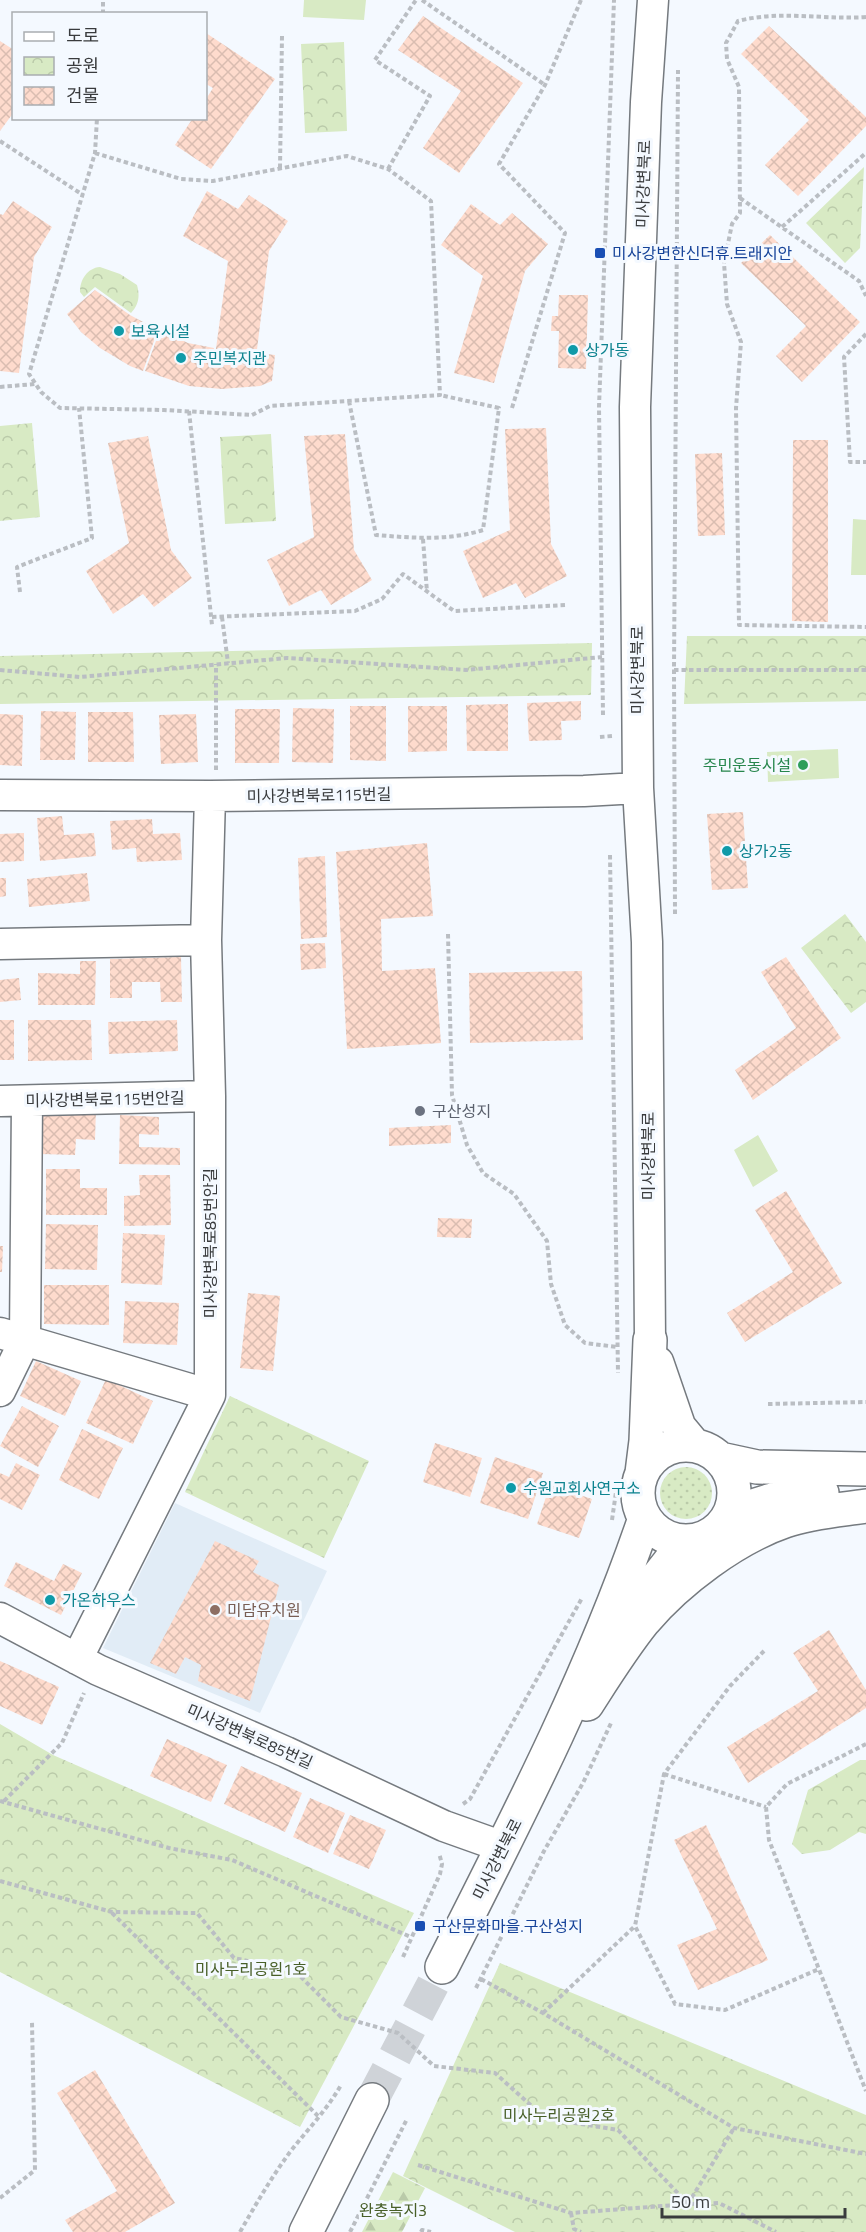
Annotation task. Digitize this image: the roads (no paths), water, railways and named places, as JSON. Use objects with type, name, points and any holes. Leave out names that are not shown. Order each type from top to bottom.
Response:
[{"type":"main road","points":[[650,1340],[679,1427],[730,1472],[734,1488],[733,1504],[727,1519]]},
{"type":"main road","points":[[630,1476],[646,1441],[650,1340]]},
{"type":"main road","points":[[630,1476],[664,1450],[678,1445],[757,1467],[866,1469]]},
{"type":"main road","points":[[630,1476],[638,1486],[639,1503],[645,1518],[655,1531],[669,1539],[686,1542],[702,1539],[716,1531],[727,1519],[761,1502],[801,1494],[866,1490]]},
{"type":"main road","points":[[535,1784],[644,1621],[673,1592],[721,1553],[752,1535],[786,1520],[866,1506]]},
{"type":"main road","points":[[535,1784],[620,1590],[645,1518]]},
{"type":"main road","points":[[575,1690],[638,1597],[653,1584],[686,1542]]},
{"type":"main road","name":"미사강변북로","points":[[442,1967],[535,1784]]},
{"type":"main road","points":[[306,2232],[372,2100]]},
{"type":"street","name":"미사강변북로","points":[[650,1340],[647,942],[638,788],[635,407],[646,102],[653,0]]},
{"type":"street","name":"미사강변북로115번길","points":[[0,795],[213,785],[584,791],[638,788]]},
{"type":"street","name":"미사강변북로85번안길","points":[[82,1672],[210,1395],[210,1096],[206,940],[213,785]]},
{"type":"street","points":[[0,944],[206,940]]},
{"type":"street","name":"미사강변북로115번안길","points":[[13,1101],[210,1096]]},
{"type":"street","points":[[0,1391],[13,1337],[13,1101]]},
{"type":"street","points":[[13,1337],[210,1395]]},
{"type":"street","name":"미사강변북로85번길","points":[[0,1618],[82,1672],[98,1671],[286,1752],[444,1826],[503,1847]]},
{"type":"tunnel","points":[[372,2100],[442,1967]]},
{"type":"place","name":"미사강변한신더휴.트래지안","points":[[600,253]]},
{"type":"place","name":"보육시설","points":[[119,331]]},
{"type":"place","name":"상가동","points":[[573,350]]},
{"type":"place","name":"주민복지관","points":[[181,358]]},
{"type":"place","name":"주민운동시설","points":[[803,765]]},
{"type":"place","name":"상가2동","points":[[727,851]]},
{"type":"place","name":"구산성지","points":[[420,1111]]},
{"type":"place","name":"수원교회사연구소","points":[[511,1488]]},
{"type":"place","name":"가온하우스","points":[[50,1600]]},
{"type":"place","name":"미담유치원","points":[[215,1610]]},
{"type":"place","name":"구산문화마을.구산성지","points":[[420,1926]]},
{"type":"park label","name":"미사누리공원1호","points":[[251,1969]]},
{"type":"park label","name":"미사누리공원2호","points":[[559,2115]]},
{"type":"park label","name":"완충녹지3","points":[[393,2210]]}]
